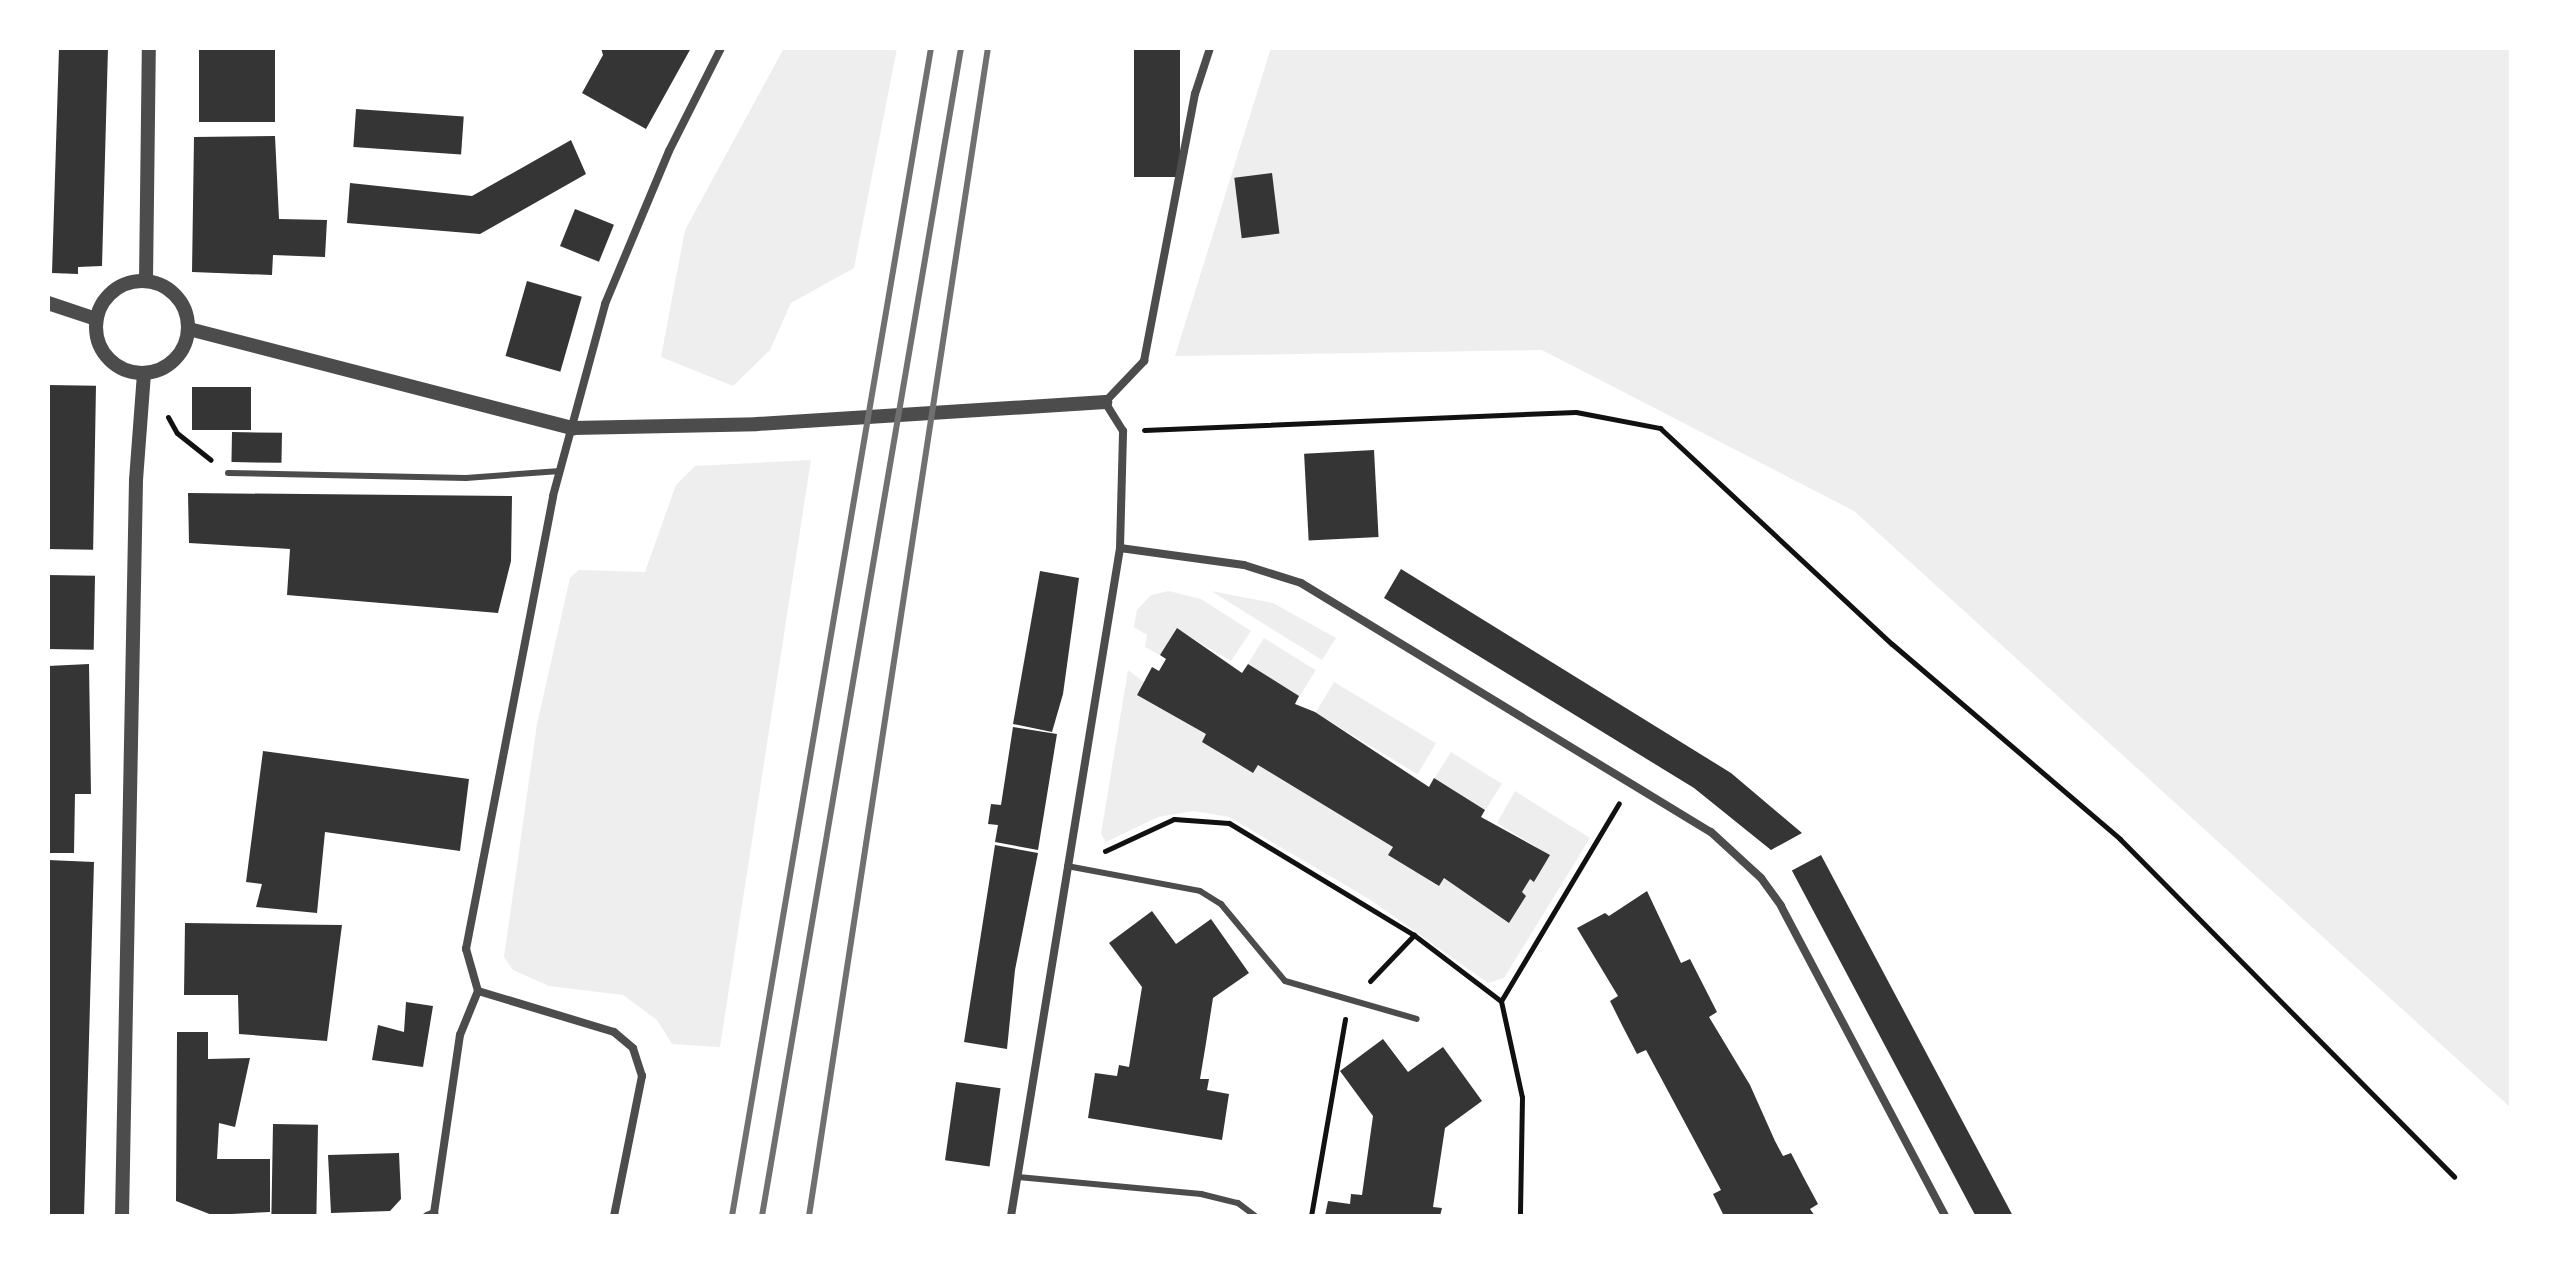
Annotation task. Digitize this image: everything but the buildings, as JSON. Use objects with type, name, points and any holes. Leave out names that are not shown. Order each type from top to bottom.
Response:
[{"type":"street","points":[[146,280],[149,48]]},
{"type":"street","points":[[430,1214],[460,1035],[478,991],[466,949],[560,471],[605,304],[669,151],[721,48]]},
{"type":"street","points":[[189,329],[573,428],[757,424],[1105,402],[1144,361],[1195,94],[1210,48]]},
{"type":"street","points":[[146,280],[169,288],[184,306],[189,329],[182,351],[166,367],[144,374],[117,367],[99,346],[96,319],[105,298],[123,283],[146,280]]},
{"type":"street","points":[[48,303],[96,319]]},
{"type":"street","points":[[122,1216],[136,480],[144,374]]},
{"type":"street","points":[[1011,1216],[1120,548],[1123,431],[1105,402]]},
{"type":"street","points":[[1120,548],[1244,565],[1301,583],[1632,781],[1711,832],[1775,897],[1945,1216]]},
{"type":"street","points":[[478,991],[614,1032],[633,1048],[642,1076],[614,1216]]},
{"type":"lane","points":[[228,473],[466,478],[560,471]]},
{"type":"lane","points":[[1067,866],[1200,891],[1233,917],[1276,976],[1357,998],[1417,1019]]},
{"type":"lane","points":[[1018,1177],[1201,1194],[1238,1203],[1255,1216]]},
{"type":"path","points":[[144,374],[177,433],[228,473]]},
{"type":"path","points":[[1123,431],[1576,412],[1660,428],[1892,644],[2120,839],[2454,1177]]},
{"type":"path","points":[[1501,1001],[1632,781]]},
{"type":"path","points":[[1117,842],[1174,819],[1219,820],[1263,840],[1414,935],[1501,1001],[1522,1097],[1520,1216]]},
{"type":"path","points":[[1311,1216],[1340,1032],[1357,998],[1414,935]]},
{"type":"shaded area","points":[[784,48],[897,48],[854,268],[791,303],[770,350],[733,386],[661,357],[685,230]]},
{"type":"shaded area","points":[[1271,48],[2511,48],[2511,1108],[1854,511],[1542,350],[1175,356]]},
{"type":"shaded area","points":[[811,460],[720,1047],[672,1044],[657,1020],[623,995],[549,986],[513,970],[504,957],[537,724],[570,578],[579,570],[645,572],[676,485],[695,466]]},
{"type":"shaded area","points":[[1169,591],[1201,599],[1251,631],[1231,661],[1177,629],[1160,655],[1145,647],[1147,635],[1134,627],[1137,610],[1151,595]]},
{"type":"shaded area","points":[[1211,591],[1273,603],[1336,638],[1322,660]]},
{"type":"shaded area","points":[[1264,638],[1316,670],[1299,697],[1248,664]]},
{"type":"shaded area","points":[[1128,670],[1144,682],[1137,695],[1206,734],[1202,742],[1253,772],[1258,765],[1393,847],[1389,856],[1438,886],[1444,878],[1509,922],[1526,896],[1522,892],[1530,879],[1535,882],[1549,855],[1497,823],[1515,791],[1590,838],[1504,978],[1488,983],[1369,899],[1229,817],[1193,811],[1158,817],[1106,842],[1101,834]]},
{"type":"shaded area","points":[[1334,682],[1436,743],[1417,774],[1315,713]]},
{"type":"shaded area","points":[[1451,752],[1502,784],[1485,810],[1435,778]]},
{"type":"railway","points":[[732,1216],[931,48]]},
{"type":"railway","points":[[762,1216],[961,48]]},
{"type":"railway","points":[[809,1216],[988,48]]}]
